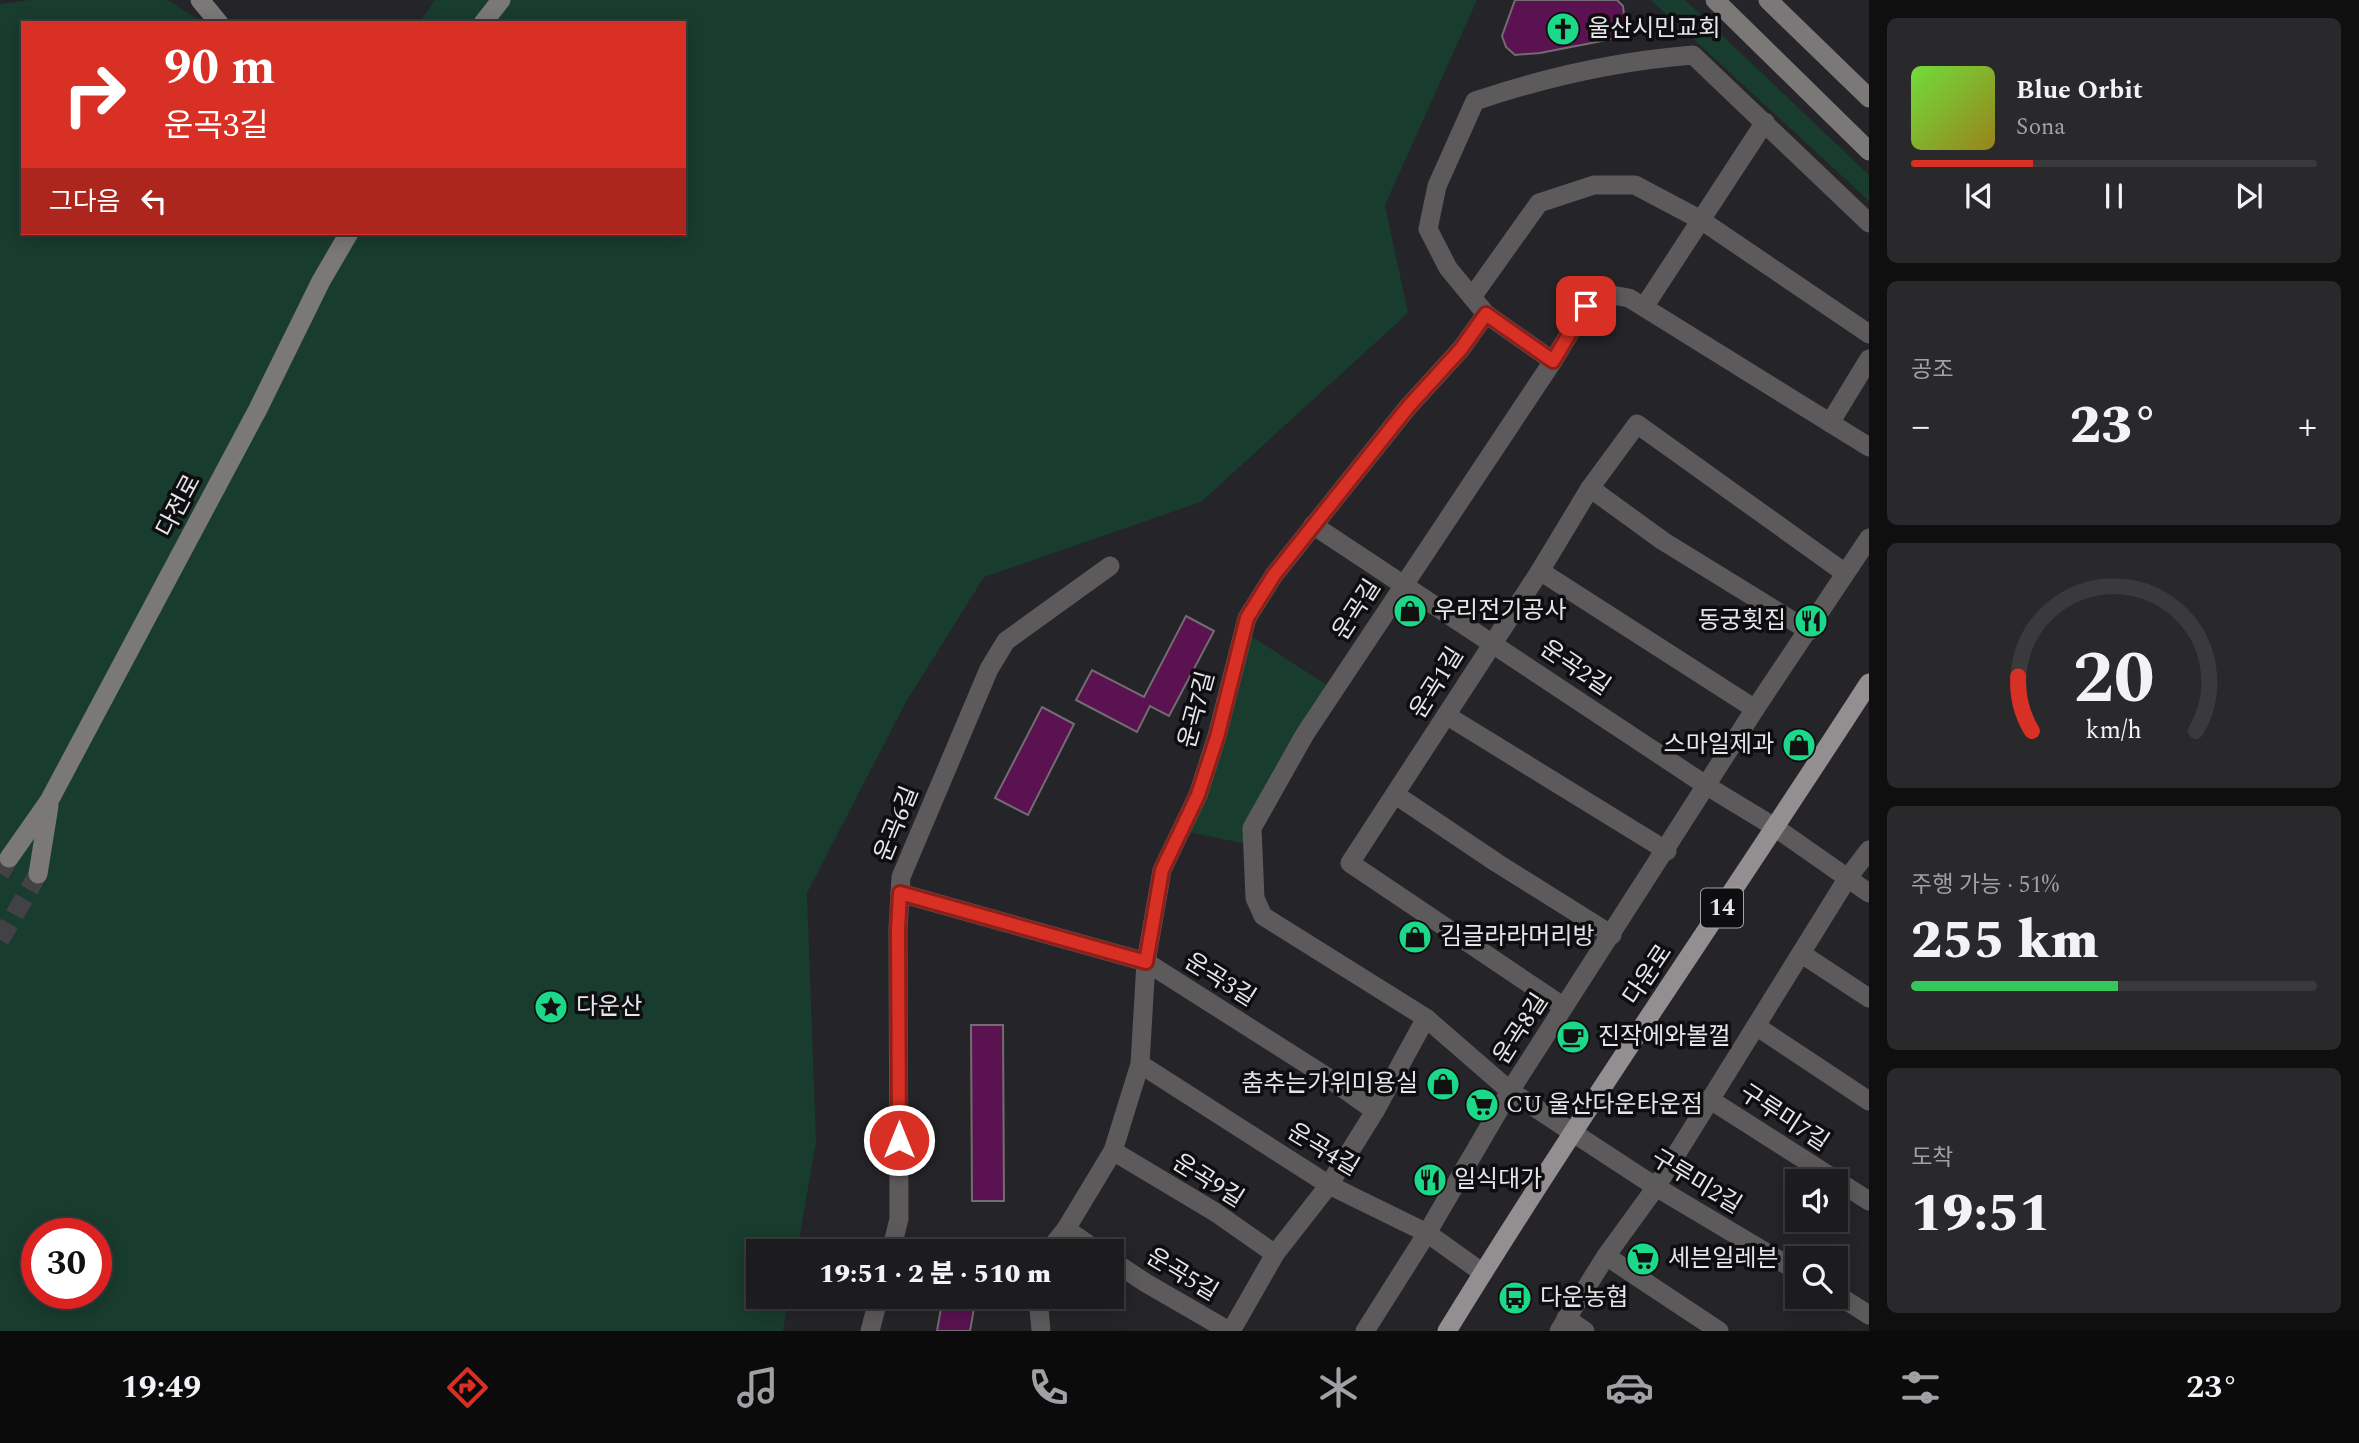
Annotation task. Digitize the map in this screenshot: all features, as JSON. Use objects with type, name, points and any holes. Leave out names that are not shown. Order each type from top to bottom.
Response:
[{"type":"main road","points":[[200,0],[217,21]]},
{"type":"main road","points":[[484,21],[500,0]]},
{"type":"main road","points":[[1715,0],[1869,151]]},
{"type":"main road","points":[[1768,0],[1869,98]]},
{"type":"main road","name":"다전로","points":[[9,858],[50,801],[258,409],[321,281],[348,235]]},
{"type":"main road","name":"다운로","points":[[1447,1331],[1572,1132],[1776,828],[1869,683]]},
{"type":"main road","name":"다전로","points":[[38,874],[50,801]]},
{"type":"street","points":[[1553,361],[1486,314],[1448,268],[1428,229],[1437,186],[1475,101],[1542,80],[1640,60],[1693,55],[1869,223]]},
{"type":"street","points":[[1644,307],[1765,122]]},
{"type":"street","points":[[1472,297],[1539,203],[1594,185],[1635,185],[1701,220],[1869,334]]},
{"type":"street","name":"운곡길","points":[[1572,1132],[1510,1091],[1426,1018],[1263,916],[1255,898],[1252,828],[1305,734],[1553,361],[1586,306],[1606,295],[1629,298],[1869,447]]},
{"type":"street","name":"운곡7길","points":[[1058,1239],[1112,1151],[1140,1064],[1146,962],[1162,870],[1198,795],[1217,737],[1247,618],[1274,575],[1313,525],[1408,407],[1461,349],[1486,314]]},
{"type":"street","points":[[1830,423],[1869,359]]},
{"type":"street","name":"운곡1길","points":[[1564,1007],[1350,863],[1540,571],[1590,488],[1637,424],[1845,573]]},
{"type":"street","points":[[1590,488],[1662,541],[1809,631]]},
{"type":"street","name":"운곡2길","points":[[1313,525],[1707,786],[1776,828],[1869,893]]},
{"type":"street","name":"운곡8길","points":[[1365,1331],[1427,1233],[1510,1091],[1667,851],[1755,709],[1869,538]]},
{"type":"street","name":"운곡6길","points":[[894,1239],[899,1219],[898,929],[901,877],[989,669],[1006,641],[1110,566]]},
{"type":"street","points":[[1540,571],[1755,709]]},
{"type":"street","points":[[1446,715],[1667,851]]},
{"type":"street","points":[[1396,795],[1496,863],[1612,935]]},
{"type":"street","name":"구루미7길","points":[[1585,1331],[1562,1325],[1606,1256],[1656,1187],[1847,880],[1869,850]]},
{"type":"street","name":"운곡3길","points":[[900,893],[1146,962],[1324,1075],[1375,1111]]},
{"type":"street","points":[[1802,954],[1869,998]]},
{"type":"street","points":[[1230,1331],[1275,1254],[1329,1185],[1375,1111],[1426,1018]]},
{"type":"street","points":[[1756,1026],[1869,1101]]},
{"type":"street","name":"운곡4길","points":[[1140,1064],[1329,1185],[1427,1233],[1483,1273]]},
{"type":"street","name":"구루미7길","points":[[1709,1099],[1869,1201]]},
{"type":"street","name":"구루미2길","points":[[1572,1132],[1656,1187],[1785,1264]]},
{"type":"street","name":"운곡9길","points":[[1112,1151],[1215,1212],[1275,1254]]},
{"type":"street","points":[[1066,1229],[1081,1239]]},
{"type":"street","points":[[1606,1256],[1719,1331]]},
{"type":"street","name":"운곡5길","points":[[1124,1269],[1230,1331]]},
{"type":"street","points":[[1848,1302],[1869,1315]]},
{"type":"street","points":[[870,1331],[876,1309]]},
{"type":"street","points":[[1041,1309],[1045,1328]]},
{"type":"green space","points":[[29,0],[167,0],[202,21],[21,21],[21,235],[686,235],[686,21],[420,21],[435,0],[1477,0],[1385,205],[1408,313],[1201,502],[984,577],[906,702],[807,893],[816,1142],[799,1239],[746,1239],[746,1309],[787,1309],[783,1331],[0,1331],[0,4]]},
{"type":"green space","points":[[1651,0],[1685,0],[1869,175],[1869,201]]},
{"type":"green space","points":[[1248,634],[1330,687],[1246,844],[1184,831]]},
{"type":"building","name":"울산시민교회","points":[[1515,0],[1617,0],[1623,6],[1625,23],[1619,36],[1607,40],[1515,55],[1506,47],[1502,36]]},
{"type":"building","points":[[1186,616],[1214,631],[1169,716],[1150,706],[1137,732],[1076,700],[1092,670],[1144,697]]},
{"type":"building","points":[[1042,707],[1074,724],[1028,815],[995,798]]},
{"type":"building","points":[[971,1025],[1003,1025],[1004,1201],[972,1201]]},
{"type":"building","points":[[941,1309],[974,1309],[970,1331],[937,1331]]},
{"type":"tunnel","points":[[0,874],[9,858]]},
{"type":"tunnel","points":[[0,940],[38,874]]},
{"type":"place","name":"울산시민교회","points":[[1563,29]]},
{"type":"place","name":"우리전기공사","points":[[1410,611]]},
{"type":"place","name":"동궁횟집","points":[[1811,621]]},
{"type":"place","name":"스마일제과","points":[[1799,745]]},
{"type":"place","name":"김글라라머리방","points":[[1415,937]]},
{"type":"place","name":"다운산","points":[[551,1007]]},
{"type":"place","name":"진작에와볼껄","points":[[1573,1037]]},
{"type":"place","name":"춤추는가위미용실","points":[[1443,1084]]},
{"type":"place","name":"CU 울산다운타운점","points":[[1482,1105]]},
{"type":"place","name":"일식대가","points":[[1430,1180]]},
{"type":"place","name":"세븐일레븐","points":[[1643,1259]]},
{"type":"place","name":"다운농협","points":[[1515,1298]]},
{"type":"route","points":[[899,1140],[900,893],[1146,962],[1162,870],[1198,795],[1217,737],[1247,618],[1274,575],[1408,407],[1461,349],[1486,314],[1553,361],[1586,306]]}]
